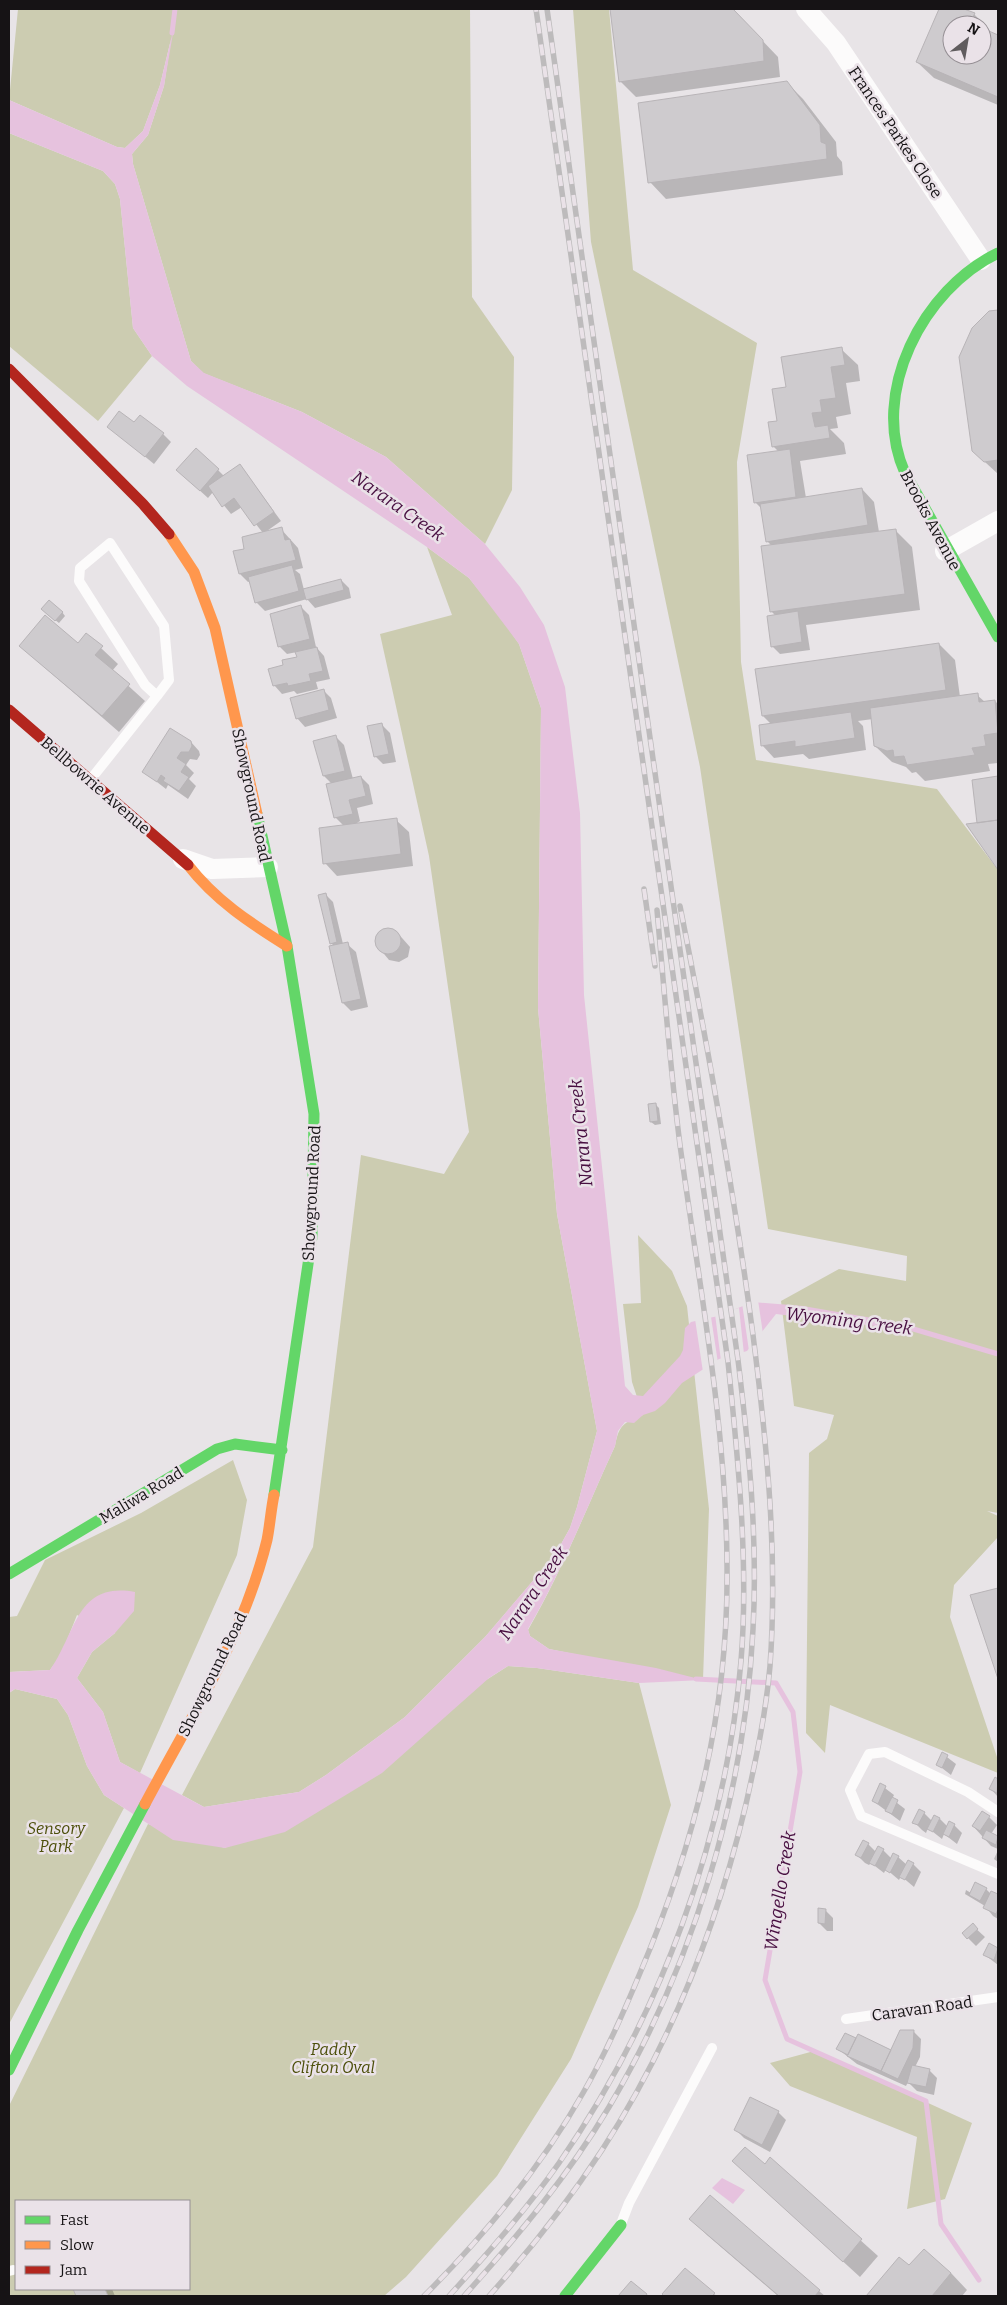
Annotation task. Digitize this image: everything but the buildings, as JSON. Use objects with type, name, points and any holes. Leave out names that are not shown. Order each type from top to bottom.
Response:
[{"type":"street","name":"Frances Parkes Close","points":[[806,9],[836,43],[990,256]]},
{"type":"street","name":"Brooks Avenue","points":[[990,256],[959,278],[941,297],[910,344],[900,377],[895,434],[900,462],[945,551],[998,637]]},
{"type":"street","name":"Showground Road","points":[[9,369],[143,504],[170,535],[194,572],[215,628],[287,946],[314,1114],[312,1237],[282,1450],[267,1539],[251,1591],[231,1643],[78,1930],[9,2070]]},
{"type":"street","points":[[945,551],[998,521]]},
{"type":"street","name":"Bellbowrie Avenue","points":[[9,710],[183,859],[206,888],[248,922],[287,946]]},
{"type":"street","name":"Bellbowrie Avenue","points":[[183,859],[212,869],[268,867]]},
{"type":"street","name":"Maliwa Road","points":[[9,1574],[217,1449],[235,1444],[282,1450]]},
{"type":"street","points":[[565,2296],[620,2225]]},
{"type":"lane","points":[[90,780],[157,696],[169,680],[164,626],[110,543],[80,568],[79,581],[145,685],[157,696]]},
{"type":"lane","points":[[998,1812],[968,1792],[885,1752],[869,1754],[850,1790],[861,1816],[998,1874]]},
{"type":"lane","name":"Caravan Road","points":[[846,2019],[998,1996]]},
{"type":"lane","points":[[620,2225],[629,2203],[712,2048]]},
{"type":"green space","points":[[18,9],[470,9],[472,297],[514,357],[512,490],[485,544],[386,457],[302,412],[203,373],[191,361],[133,164],[132,154],[148,135],[164,86],[171,39],[160,85],[143,131],[125,148],[117,147],[9,100]]},
{"type":"green space","points":[[573,9],[609,9],[633,270],[757,343],[737,462],[741,662],[756,760],[937,789],[998,870],[998,1513],[987,1511],[998,1516],[998,1537],[954,1585],[950,1617],[998,1760],[998,1773],[830,1705],[825,1753],[806,1733],[809,1453],[827,1439],[834,1415],[794,1406],[781,1301],[839,1269],[906,1281],[907,1256],[768,1229],[700,767],[591,242]]},
{"type":"green space","points":[[9,133],[103,171],[115,184],[120,199],[133,328],[152,356],[98,421],[9,346]]},
{"type":"green space","points":[[427,547],[469,578],[502,619],[519,644],[541,708],[538,1008],[557,1214],[597,1431],[570,1528],[555,1555],[485,1637],[405,1717],[326,1775],[299,1792],[204,1807],[182,1795],[313,1547],[361,1155],[444,1174],[469,1132],[429,856],[380,634],[452,615]]},
{"type":"green space","points":[[638,1235],[672,1271],[687,1306],[709,1509],[703,1680],[549,1649],[530,1636],[528,1630],[574,1539],[615,1446],[618,1433],[623,1425],[643,1415],[632,1382],[623,1304],[641,1303]]},
{"type":"green space","points":[[233,1460],[247,1500],[237,1555],[140,1773],[120,1762],[103,1712],[77,1678],[92,1652],[115,1633],[77,1615],[61,1655],[50,1670],[9,1672],[9,1617],[17,1616],[45,1560],[141,1513]]},
{"type":"green space","name":"Paddy Clifton Oval","points":[[508,1666],[537,1668],[639,1683],[671,1805],[638,1907],[571,2059],[497,2176],[406,2277],[384,2296],[9,2296],[9,2106],[148,1824],[225,1848]]},
{"type":"green space","name":"Sensory Park","points":[[15,1689],[57,1699],[68,1715],[87,1766],[104,1795],[124,1808],[9,2024],[9,1693]]},
{"type":"green space","points":[[814,2051],[972,2123],[945,2199],[907,2209],[917,2137],[790,2086],[770,2063]]},
{"type":"water","points":[[174,27],[164,86],[148,135],[132,154],[133,164],[191,361],[204,373],[302,412],[386,457],[485,544],[520,587],[544,625],[565,687],[580,813],[584,995],[625,1386],[633,1395],[643,1396],[680,1356],[683,1350],[685,1328],[691,1322],[718,1316],[753,1302],[803,1306],[907,1324],[916,1329],[908,1330],[776,1314],[747,1351],[719,1359],[682,1383],[665,1403],[655,1411],[643,1415],[634,1423],[625,1422],[618,1431],[615,1446],[574,1539],[528,1629],[530,1636],[549,1649],[656,1668],[703,1680],[639,1683],[537,1668],[508,1666],[489,1678],[382,1773],[285,1832],[225,1848],[173,1840],[104,1795],[87,1766],[68,1715],[57,1699],[15,1689],[9,1693],[9,1672],[50,1670],[80,1613],[89,1602],[100,1594],[115,1591],[135,1592],[134,1611],[115,1633],[92,1652],[77,1678],[103,1712],[120,1762],[204,1807],[299,1792],[326,1775],[405,1717],[485,1637],[555,1555],[570,1528],[597,1431],[557,1214],[538,1008],[541,708],[519,644],[469,578],[427,547],[187,386],[152,356],[133,328],[120,199],[115,184],[103,171],[9,133],[9,100],[117,147],[125,148],[143,131],[160,85]]},
{"type":"water","points":[[722,2178],[745,2190],[733,2204],[712,2188]]},
{"type":"pier","points":[[758,1300],[763,1334],[749,1351],[742,1303]]},
{"type":"pier","points":[[739,1308],[744,1354],[721,1361],[715,1314]]},
{"type":"pier","points":[[711,1317],[718,1363],[703,1372],[695,1319]]},
{"type":"waterway","name":"Narara Creek","points":[[172,33],[175,9]]},
{"type":"waterway","name":"Wyoming Creek","points":[[910,1328],[998,1354]]},
{"type":"waterway","name":"Wingello Creek","points":[[696,1679],[776,1683],[793,1712],[800,1772],[765,1980],[787,2039],[926,2101],[941,2224],[979,2280]]},
{"type":"railway","points":[[449,2296],[506,2231],[559,2163],[595,2107],[628,2048],[657,1987],[682,1924],[703,1860],[720,1794],[733,1728],[743,1625],[744,1587],[741,1512],[728,1362],[536,9]]},
{"type":"railway","points":[[464,2296],[559,2182],[593,2133],[639,2052],[666,1996],[689,1937],[709,1877],[726,1816],[739,1754],[748,1691],[753,1629],[753,1528],[746,1427],[738,1360],[547,9]]},
{"type":"railway","points":[[644,889],[655,966]]},
{"type":"railway","points":[[489,2296],[548,2225],[602,2150],[627,2110],[670,2027],[689,1983],[721,1895],[746,1804],[766,1701],[770,1666],[773,1583],[770,1500],[763,1418],[746,1281],[729,1173],[680,906]]},
{"type":"railway","points":[[424,2296],[490,2225],[530,2174],[567,2121],[599,2064],[640,1973],[678,1874],[693,1824],[715,1722],[726,1618],[727,1564],[722,1459],[717,1406],[676,1116],[657,910]]},
{"type":"traffic: fast","points":[[998,253],[971,270],[947,291],[926,317],[910,346],[899,378],[894,410],[896,442],[905,473],[998,637]]},
{"type":"traffic: fast","points":[[257,814],[287,946],[314,1114],[312,1237],[274,1495]]},
{"type":"traffic: fast","points":[[9,1574],[217,1449],[235,1444],[282,1450]]},
{"type":"traffic: fast","points":[[9,2070],[78,1930],[145,1804]]},
{"type":"traffic: fast","points":[[565,2296],[621,2225]]},
{"type":"traffic: slow","points":[[169,534],[194,572],[215,628],[257,814]]},
{"type":"traffic: slow","points":[[188,865],[198,878],[221,900],[287,946]]},
{"type":"traffic: slow","points":[[145,1804],[214,1676],[245,1609],[267,1540],[274,1495]]},
{"type":"traffic: jam","points":[[9,369],[143,504],[169,534]]},
{"type":"traffic: jam","points":[[9,710],[188,865]]}]
